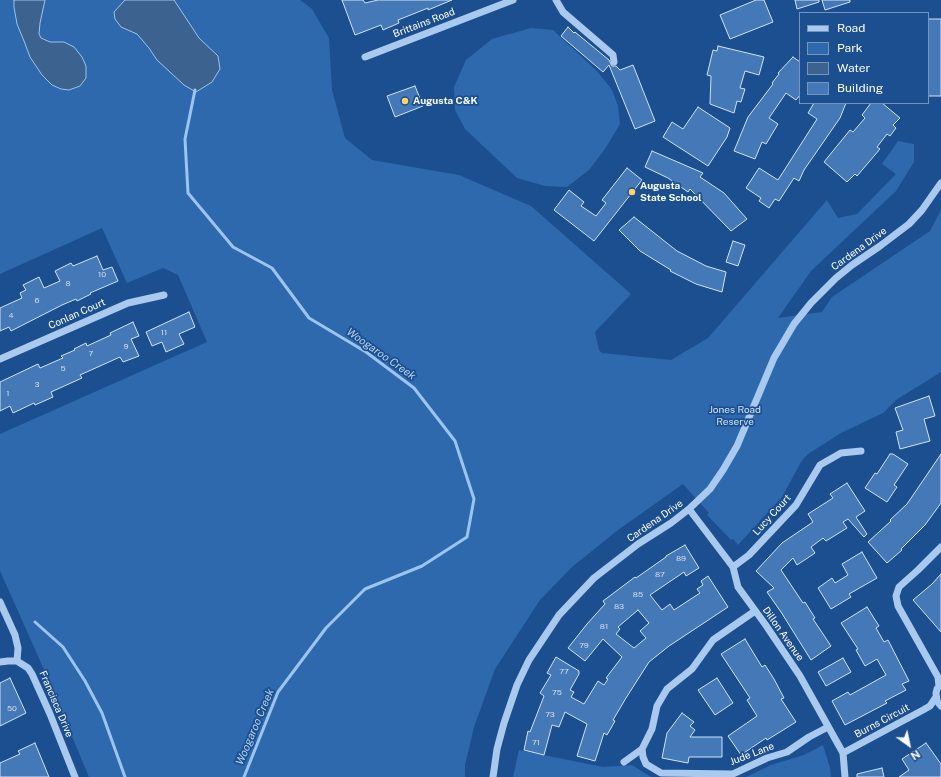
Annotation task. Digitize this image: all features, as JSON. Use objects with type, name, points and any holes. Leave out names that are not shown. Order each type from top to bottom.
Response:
[{"type":"street","name":"Brittains Road","points":[[365,57],[513,0]]},
{"type":"street","points":[[556,0],[563,12],[613,55],[614,62]]},
{"type":"street","name":"Cardena Drive","points":[[492,777],[504,723],[517,685],[529,660],[555,621],[574,598],[603,570],[638,544],[672,523],[710,489],[724,470],[740,440],[774,358],[794,324],[811,303],[836,278],[908,224],[922,210],[941,183]]},
{"type":"street","name":"Conlan Court","points":[[0,359],[128,303],[164,295]]},
{"type":"street","name":"Lucy Court","points":[[733,567],[749,555],[796,505],[820,465],[841,453],[861,450]]},
{"type":"street","name":"Dillon Avenue","points":[[689,509],[733,567],[738,588],[765,624],[800,676],[843,753],[845,777]]},
{"type":"street","points":[[930,706],[936,697],[940,681],[898,606],[896,596],[899,587],[941,547]]},
{"type":"street","points":[[0,602],[15,636],[18,648],[17,661],[0,662]]},
{"type":"street","points":[[624,762],[642,749],[652,729],[657,706],[667,689],[692,669],[713,640],[755,611]]},
{"type":"street","name":"Francisca Drive","points":[[17,661],[28,668],[36,680],[75,777]]},
{"type":"street","points":[[930,706],[940,705],[936,697]]},
{"type":"street","name":"Burns Circuit","points":[[843,753],[930,706]]},
{"type":"street","name":"Jude Lane","points":[[642,749],[646,764],[661,773],[733,774],[767,758],[787,752],[828,726]]},
{"type":"green space","name":"Jones Road Reserve","points":[[0,0],[300,0],[312,9],[329,38],[332,90],[345,138],[372,160],[459,175],[531,206],[631,294],[595,332],[599,350],[602,353],[671,360],[708,338],[827,200],[838,218],[857,214],[896,174],[882,164],[898,141],[914,144],[914,162],[896,191],[811,271],[778,318],[822,312],[832,297],[930,231],[941,210],[941,372],[896,400],[883,413],[841,433],[808,454],[801,462],[782,497],[738,545],[733,539],[731,540],[707,515],[709,513],[683,484],[618,530],[572,567],[540,600],[495,669],[474,727],[465,765],[465,777],[89,777],[42,665],[0,571],[0,434],[207,342],[178,275],[163,268],[127,283],[102,228],[0,274]]},
{"type":"green space","points":[[531,28],[553,30],[597,71],[612,90],[618,106],[620,124],[605,149],[589,170],[567,187],[545,186],[517,178],[465,129],[455,110],[454,87],[466,60],[492,39]]},
{"type":"green space","points":[[823,745],[830,768],[831,777],[746,777],[771,765],[804,755]]},
{"type":"green space","points":[[519,750],[603,767],[632,765],[651,777],[513,777]]},
{"type":"water","points":[[14,0],[45,0],[39,34],[41,38],[50,42],[64,42],[74,47],[82,57],[86,66],[86,78],[80,86],[69,90],[61,89],[52,85],[42,75],[30,57],[17,24]]},
{"type":"water","points":[[125,0],[174,0],[199,38],[218,56],[220,69],[212,82],[196,92],[184,85],[157,60],[137,34],[121,27],[115,19],[114,12]]},
{"type":"building","points":[[342,0],[363,0],[365,3],[378,0],[452,0],[398,20],[399,23],[383,30],[381,25],[355,35]]},
{"type":"building","points":[[756,0],[764,0],[773,22],[730,39],[720,15]]},
{"type":"building","points":[[795,0],[819,0],[819,2],[797,9]]},
{"type":"building","points":[[822,0],[850,0],[850,2],[825,10]]},
{"type":"building","points":[[929,19],[941,19],[941,96],[929,96]]},
{"type":"building","points":[[568,27],[609,60],[612,66],[616,66],[620,70],[633,65],[655,121],[635,129],[609,65],[603,72],[561,36]]},
{"type":"building","points":[[718,46],[764,57],[759,75],[745,71],[740,88],[745,89],[741,102],[737,101],[734,113],[710,104],[711,76],[707,75],[713,50],[717,51]]},
{"type":"building","points":[[793,57],[799,61],[799,96],[796,100],[786,93],[769,118],[778,124],[766,144],[762,142],[755,159],[734,151],[748,117],[773,84],[772,83],[779,74],[778,73]]},
{"type":"building","name":"Augusta C&K","points":[[415,86],[423,106],[395,117],[387,96]]},
{"type":"building","points":[[813,104],[846,104],[840,118],[804,170],[799,181],[794,178],[779,201],[775,199],[769,208],[759,201],[761,198],[746,188],[759,168],[778,180],[817,119],[808,113]]},
{"type":"building","points":[[870,104],[883,104],[900,118],[893,125],[896,128],[890,136],[887,134],[877,147],[880,149],[857,176],[855,174],[847,182],[824,162],[850,130],[853,132],[865,118],[862,115]]},
{"type":"building","points":[[698,107],[730,128],[727,137],[708,166],[663,137],[672,122],[683,129]]},
{"type":"building","points":[[652,151],[703,173],[700,177],[724,193],[747,219],[731,231],[690,189],[688,192],[668,178],[645,167]]},
{"type":"building","points":[[627,168],[642,180],[594,241],[554,210],[569,190],[584,202],[581,206],[596,216],[606,203],[602,200]]},
{"type":"building","points":[[634,217],[677,251],[706,266],[726,272],[722,292],[696,284],[670,271],[671,270],[640,251],[619,230]]},
{"type":"building","points":[[733,241],[745,245],[738,266],[726,262]]},
{"type":"building","points":[[97,256],[103,270],[112,267],[118,281],[90,293],[91,294],[77,301],[76,299],[62,305],[11,331],[9,327],[0,331],[0,308],[22,298],[20,293],[26,290],[23,285],[39,277],[44,288],[60,281],[55,271],[71,263],[73,266]]},
{"type":"building","points":[[189,312],[195,327],[179,334],[184,344],[166,352],[162,342],[152,346],[146,332]]},
{"type":"building","points":[[133,322],[139,336],[131,339],[139,356],[123,362],[120,357],[80,375],[82,378],[51,392],[53,397],[35,405],[34,403],[13,413],[10,406],[0,411],[0,382],[38,364],[40,368],[63,358],[61,356],[75,350],[74,349],[86,343],[87,346],[111,335],[110,333]]},
{"type":"building","points":[[929,396],[935,416],[924,419],[930,441],[900,449],[896,432],[903,430],[895,408]]},
{"type":"building","points":[[890,454],[893,454],[908,464],[894,485],[897,487],[887,502],[865,488],[875,473],[877,474]]},
{"type":"building","points":[[941,454],[941,503],[925,525],[901,549],[902,550],[887,563],[868,542],[907,504]]},
{"type":"building","points":[[847,483],[865,511],[856,517],[867,534],[864,537],[848,519],[843,522],[847,528],[826,541],[823,538],[811,547],[815,553],[797,565],[793,558],[781,570],[803,603],[805,602],[815,618],[813,619],[831,646],[811,660],[767,592],[774,588],[756,571],[782,543],[813,522],[808,514],[833,498],[830,494]]},
{"type":"building","points":[[685,545],[699,568],[686,576],[684,572],[650,595],[662,610],[670,604],[674,610],[700,593],[697,589],[703,585],[701,581],[708,576],[728,607],[669,646],[649,662],[613,720],[615,721],[607,735],[604,733],[595,761],[577,756],[587,724],[565,712],[559,727],[552,725],[544,755],[524,750],[528,731],[530,732],[544,696],[540,693],[551,675],[547,673],[556,657],[579,671],[579,674],[570,690],[574,692],[571,697],[584,704],[598,681],[604,685],[608,679],[606,678],[622,657],[603,639],[585,661],[568,648],[605,604],[603,601],[666,556]],"holes":[[[638,610],[649,623],[640,631],[646,638],[634,648],[616,634],[620,629],[618,627]]]},
{"type":"building","points":[[862,552],[877,578],[849,594],[851,597],[831,609],[818,588],[832,578],[835,583],[848,575],[842,564]]},
{"type":"building","points":[[941,574],[941,632],[913,600],[932,584]]},
{"type":"building","points":[[867,607],[879,626],[876,628],[884,642],[888,640],[909,681],[902,684],[906,690],[885,701],[887,703],[845,725],[832,701],[848,692],[850,695],[886,675],[877,659],[865,666],[856,650],[858,649],[841,623]]},
{"type":"building","points":[[745,639],[762,667],[765,665],[774,679],[784,698],[781,699],[796,722],[767,740],[766,738],[741,755],[728,736],[757,716],[747,700],[750,698],[721,654]]},
{"type":"building","points":[[843,658],[851,672],[826,686],[818,672]]},
{"type":"building","points":[[10,678],[26,713],[0,726],[0,683]]},
{"type":"building","points":[[717,678],[733,703],[715,715],[698,690]]},
{"type":"building","points":[[682,713],[694,722],[690,726],[695,730],[690,737],[722,737],[722,757],[689,757],[688,763],[662,758],[667,733]]},
{"type":"building","points":[[35,743],[49,777],[0,777],[0,763],[20,754],[18,751]]},
{"type":"building","points":[[926,743],[941,764],[941,777],[899,777],[909,770],[902,759]]},
{"type":"building","points":[[882,768],[884,777],[857,777],[857,774]]},
{"type":"waterway","name":"Woogaroo Creek","points":[[195,90],[185,139],[188,193],[233,247],[272,268],[309,318],[366,352],[414,388],[455,441],[474,499],[467,537],[422,566],[365,589],[326,628],[278,692],[244,777]]},
{"type":"waterway","points":[[35,622],[63,647],[85,681],[102,713],[125,777]]},
{"type":"place","name":"Augusta C&K","points":[[405,101]]},
{"type":"place","name":"Augusta State School","points":[[632,192]]}]
